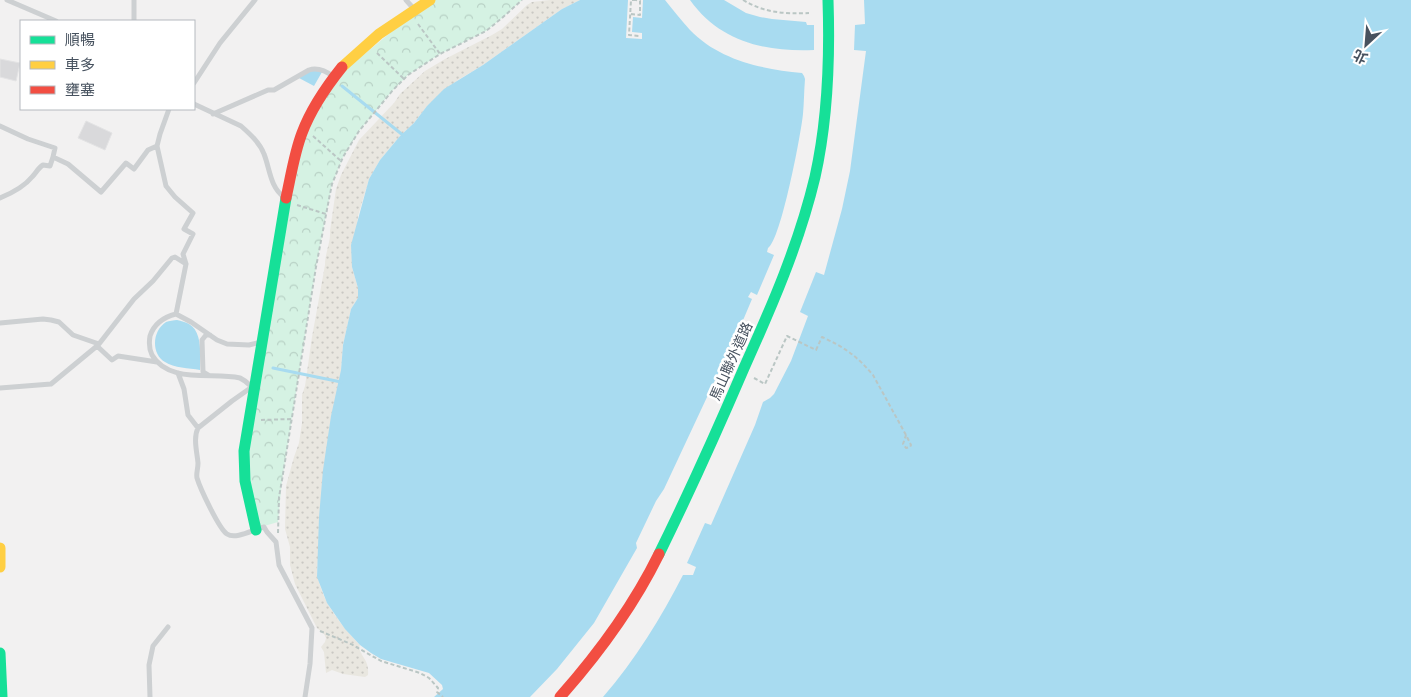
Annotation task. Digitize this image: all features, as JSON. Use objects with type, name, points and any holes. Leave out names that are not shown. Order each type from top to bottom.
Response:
[{"type":"main road","points":[[256,530],[244,482],[243,467],[247,431],[290,202],[294,159],[302,132],[314,105],[334,77],[368,43],[415,14],[430,0]]},
{"type":"main road","name":"馬山聯外道路","points":[[560,697],[592,660],[613,631],[651,571],[732,396],[790,262],[808,206],[822,138],[828,69],[828,0]]},
{"type":"main road","points":[[0,548],[0,567]]},
{"type":"main road","points":[[0,653],[2,697]]},
{"type":"lane","points":[[7,0],[54,20]]},
{"type":"lane","points":[[134,0],[134,20]]},
{"type":"lane","points":[[195,81],[220,43],[255,0]]},
{"type":"lane","points":[[406,0],[415,14]]},
{"type":"lane","points":[[213,114],[268,90],[274,90],[303,72],[314,68],[320,69],[334,77]]},
{"type":"lane","points":[[195,105],[241,126],[252,137],[264,153],[275,188],[290,202]]},
{"type":"lane","points":[[170,110],[157,146],[166,186],[193,213],[184,229],[193,234],[183,254],[186,264],[176,314]]},
{"type":"lane","points":[[0,126],[28,139],[55,148],[50,166],[43,164],[23,186],[0,198]]},
{"type":"lane","points":[[53,157],[68,164],[101,192],[126,163],[134,169],[148,150],[157,146]]},
{"type":"lane","points":[[0,388],[51,384],[98,345],[134,299],[153,281],[172,258],[186,264]]},
{"type":"lane","points":[[253,392],[250,385],[240,378],[178,373],[164,367],[157,362],[150,351],[149,341],[152,330],[157,324],[168,316],[176,314],[226,344],[249,345],[260,343],[263,340]]},
{"type":"lane","points":[[0,323],[51,320],[59,322],[73,334],[98,345],[112,360],[118,356],[157,362]]},
{"type":"lane","points":[[208,375],[203,372],[202,340],[206,335],[211,336]]},
{"type":"lane","points":[[178,373],[184,389],[188,415],[198,428]]},
{"type":"lane","points":[[253,392],[249,389],[198,428],[196,432],[197,479],[210,508],[227,534],[233,535],[264,527],[276,542],[279,565],[312,628],[310,664],[305,697]]},
{"type":"lane","points":[[150,697],[149,665],[153,646],[168,627]]},
{"type":"path","points":[[278,522],[291,419],[316,267],[332,184],[341,162],[365,123],[404,79],[421,65],[486,31],[522,0]]},
{"type":"path","points":[[630,14],[640,15],[640,1],[631,0],[630,14],[629,36],[639,36]]},
{"type":"path","points":[[743,0],[755,7],[779,13],[809,13]]},
{"type":"path","points":[[415,14],[440,54]]},
{"type":"path","points":[[373,50],[404,79]]},
{"type":"path","points":[[310,132],[341,162]]},
{"type":"path","points":[[290,202],[326,214]]},
{"type":"path","points":[[748,375],[765,384],[787,336],[816,350],[822,337],[850,352],[869,370],[906,435]]},
{"type":"path","points":[[791,337],[816,350],[822,336],[840,345],[858,358],[872,374],[906,435],[911,444],[906,448],[902,444],[906,435]]},
{"type":"path","points":[[257,420],[291,419]]},
{"type":"path","points":[[312,628],[351,644],[381,661],[420,673],[434,683],[438,688],[437,692],[444,697]]},
{"type":"green space","points":[[430,0],[522,0],[486,31],[440,54],[408,75],[359,131],[343,157],[332,184],[316,267],[282,480],[278,522],[261,527],[244,482],[294,159],[327,85]]},
{"type":"sand","points":[[580,0],[562,9],[483,65],[458,80],[427,106],[380,160],[369,179],[358,216],[352,267],[358,288],[358,298],[351,309],[343,345],[317,569],[321,588],[329,606],[340,623],[360,645],[359,648],[368,666],[368,675],[365,677],[343,674],[332,670],[326,673],[324,652],[321,647],[326,638],[317,628],[295,584],[290,565],[290,547],[285,529],[286,486],[299,443],[302,423],[302,395],[330,239],[336,189],[359,140],[394,103],[400,94],[425,71],[502,29],[532,2]]},
{"type":"water","points":[[580,0],[665,0],[701,40],[727,56],[756,66],[802,73],[805,79],[799,142],[779,226],[767,252],[774,255],[757,295],[751,292],[748,297],[752,299],[744,318],[664,489],[656,501],[636,543],[637,548],[594,623],[557,669],[530,697],[434,697],[443,689],[442,685],[429,673],[381,659],[360,645],[345,629],[327,603],[317,577],[323,470],[331,416],[341,370],[343,345],[351,309],[358,298],[358,288],[352,267],[351,245],[369,179],[380,160],[427,106],[444,89],[483,65],[562,9]]},
{"type":"water","points":[[690,0],[724,0],[746,13],[760,17],[806,22],[807,25],[814,25],[814,50],[778,49],[745,42],[715,26]]},
{"type":"water","points":[[864,0],[1411,0],[1411,697],[603,697],[647,638],[683,575],[693,575],[696,567],[687,563],[705,523],[711,525],[755,425],[763,402],[774,394],[791,361],[808,316],[800,312],[816,272],[824,275],[850,171],[866,51],[854,50],[855,25],[865,24]]},
{"type":"water","points":[[315,70],[322,72],[314,86],[299,78],[302,74]]},
{"type":"water","points":[[177,320],[189,324],[197,333],[200,345],[200,370],[177,367],[165,362],[157,354],[155,342],[158,331],[166,322]]},
{"type":"pier","points":[[628,0],[643,0],[642,18],[633,17],[632,32],[642,33],[642,39],[626,38]]},
{"type":"building","points":[[0,59],[20,63],[16,81],[0,77]]},
{"type":"building","points":[[86,121],[112,133],[105,150],[78,138]]},
{"type":"waterway","points":[[342,86],[404,136]]},
{"type":"waterway","points":[[273,368],[341,382]]},
{"type":"traffic: fast","points":[[659,554],[703,462],[765,321],[784,274],[809,202],[823,133],[829,44],[828,0]]},
{"type":"traffic: fast","points":[[256,530],[245,481],[244,451],[286,198]]},
{"type":"traffic: fast","points":[[0,653],[2,697]]},
{"type":"traffic: slow","points":[[342,67],[379,34],[430,0]]},
{"type":"traffic: slow","points":[[0,548],[0,567]]},
{"type":"traffic: jam","points":[[286,198],[302,133],[319,98],[342,67]]},
{"type":"traffic: jam","points":[[560,697],[588,664],[627,611],[659,554]]}]
